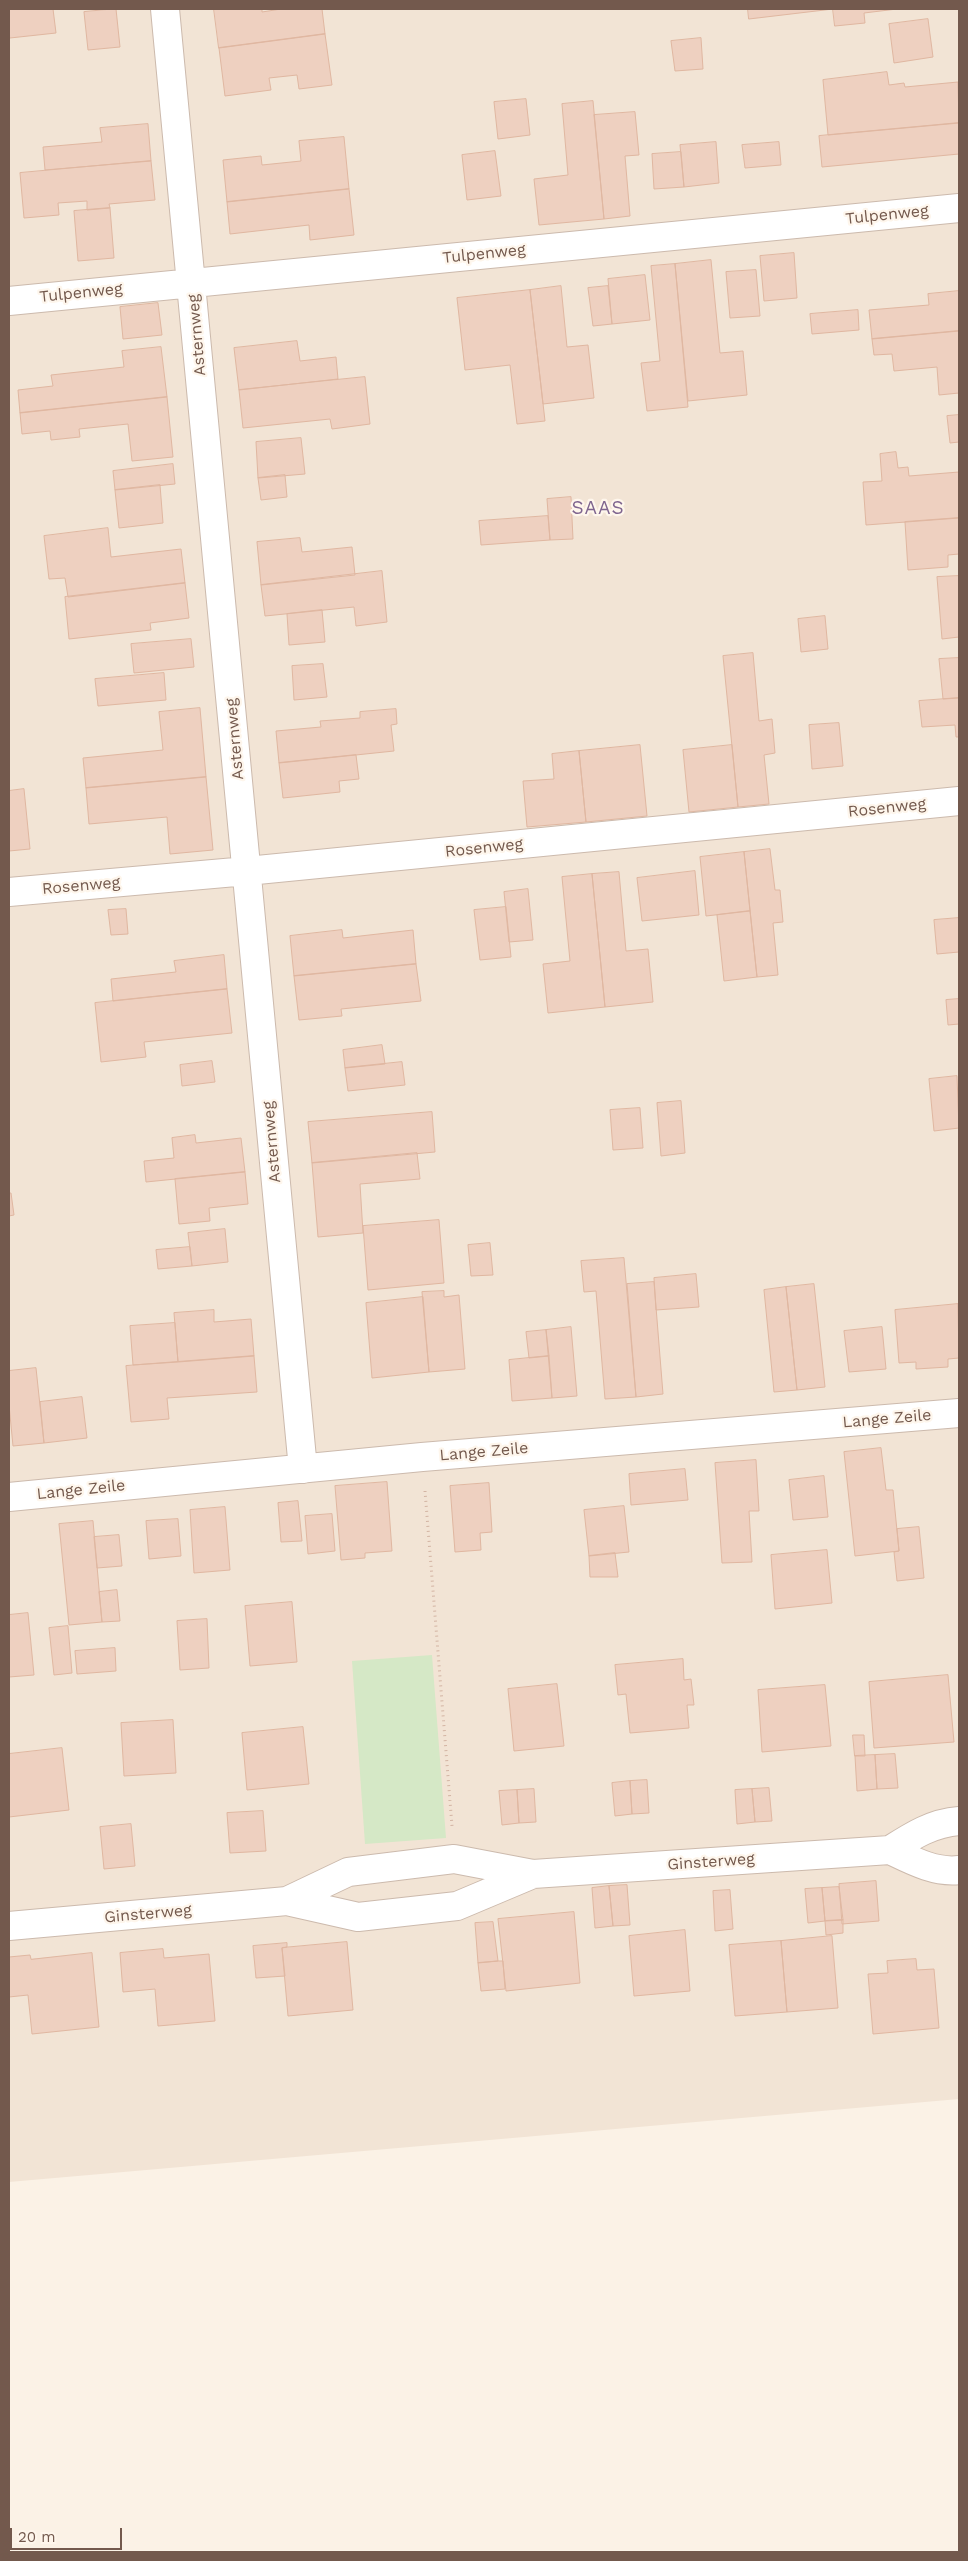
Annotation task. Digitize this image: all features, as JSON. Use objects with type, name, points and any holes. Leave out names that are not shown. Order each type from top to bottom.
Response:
[{"type":"street","name":"Asternweg","points":[[165,9],[303,1469]]},
{"type":"street","name":"Tulpenweg","points":[[9,301],[959,208]]},
{"type":"street","name":"Rosenweg","points":[[9,892],[247,871],[959,801]]},
{"type":"street","name":"Lange Zeile","points":[[9,1497],[422,1457],[959,1413]]},
{"type":"street","name":"Ginsterweg","points":[[286,1901],[348,1872],[454,1859],[533,1874],[890,1850],[941,1822],[959,1821]]},
{"type":"street","points":[[890,1850],[918,1864],[959,1870]]},
{"type":"street","name":"Ginsterweg","points":[[9,1926],[286,1901],[358,1916],[457,1906],[533,1874]]},
{"type":"path","points":[[422,1457],[454,1859]]},
{"type":"shaded area","points":[[9,9],[959,9],[959,2099],[9,2182]]},
{"type":"green space","points":[[432,1655],[446,1838],[365,1844],[352,1661]]},
{"type":"building","points":[[9,9],[53,9],[56,33],[10,38]]},
{"type":"building","points":[[116,9],[120,47],[88,50],[84,12]]},
{"type":"building","points":[[214,9],[262,9],[262,12],[281,9],[322,9],[325,34],[219,48]]},
{"type":"building","points":[[748,9],[833,9],[749,19]]},
{"type":"building","points":[[833,9],[897,9],[864,13],[865,23],[835,26]]},
{"type":"building","points":[[928,19],[933,57],[894,63],[889,24]]},
{"type":"building","points":[[325,34],[332,85],[299,89],[297,75],[269,78],[271,90],[225,96],[219,48]]},
{"type":"building","points":[[701,38],[703,69],[675,71],[671,41]]},
{"type":"building","points":[[887,72],[889,85],[904,83],[905,87],[958,82],[959,123],[828,135],[823,80]]},
{"type":"building","points":[[526,99],[530,135],[498,139],[494,102]]},
{"type":"building","points":[[593,101],[604,219],[539,225],[534,179],[568,175],[562,104]]},
{"type":"building","points":[[635,112],[639,155],[625,156],[630,216],[604,219],[594,115]]},
{"type":"building","points":[[959,123],[959,154],[822,167],[819,136]]},
{"type":"building","points":[[148,124],[151,161],[45,170],[43,147],[102,142],[100,128]]},
{"type":"building","points":[[344,137],[349,189],[227,202],[223,160],[261,156],[262,165],[301,161],[299,141]]},
{"type":"building","points":[[716,142],[719,183],[684,187],[680,145]]},
{"type":"building","points":[[779,142],[781,165],[745,168],[742,145]]},
{"type":"building","points":[[495,151],[501,196],[467,200],[462,155]]},
{"type":"building","points":[[681,152],[684,187],[654,189],[652,154]]},
{"type":"building","points":[[151,161],[155,200],[109,204],[110,208],[87,210],[87,201],[58,203],[59,215],[24,218],[20,173]]},
{"type":"building","points":[[349,189],[354,235],[310,240],[309,225],[230,234],[227,202]]},
{"type":"building","points":[[110,208],[114,258],[78,261],[74,211]]},
{"type":"building","points":[[794,253],[797,298],[764,301],[760,256]]},
{"type":"building","points":[[711,260],[720,353],[743,351],[747,395],[688,401],[675,264]]},
{"type":"building","points":[[675,264],[688,407],[647,411],[641,363],[660,361],[651,266]]},
{"type":"building","points":[[756,270],[760,316],[730,318],[726,272]]},
{"type":"building","points":[[645,275],[650,320],[612,324],[608,279]]},
{"type":"building","points":[[561,286],[567,347],[588,345],[594,398],[543,404],[530,290]]},
{"type":"building","points":[[608,286],[612,324],[593,326],[588,288]]},
{"type":"building","points":[[530,290],[545,421],[517,424],[510,365],[465,370],[457,298]]},
{"type":"building","points":[[959,291],[959,331],[872,339],[869,310],[929,305],[928,294]]},
{"type":"building","points":[[158,303],[162,335],[123,339],[120,307]]},
{"type":"building","points":[[858,310],[859,330],[812,334],[810,314]]},
{"type":"building","points":[[959,331],[959,393],[939,395],[937,367],[894,371],[892,354],[874,355],[872,339]]},
{"type":"building","points":[[297,341],[300,361],[336,357],[338,379],[239,390],[234,348]]},
{"type":"building","points":[[161,347],[167,397],[20,413],[18,390],[53,386],[51,375],[124,367],[122,351]]},
{"type":"building","points":[[365,377],[370,424],[332,429],[330,419],[243,428],[239,390]]},
{"type":"building","points":[[167,397],[173,457],[132,461],[128,424],[79,429],[80,437],[51,440],[50,431],[22,434],[20,413]]},
{"type":"building","points":[[959,415],[959,442],[950,443],[947,416]]},
{"type":"building","points":[[301,438],[305,474],[258,478],[256,442]]},
{"type":"building","points":[[896,452],[898,468],[908,467],[909,476],[959,472],[959,518],[866,525],[863,482],[882,481],[880,454]]},
{"type":"building","points":[[173,464],[175,484],[115,490],[113,471]]},
{"type":"building","points":[[285,475],[287,497],[261,500],[258,478]]},
{"type":"building","points":[[160,485],[163,523],[119,528],[115,490]]},
{"type":"building","points":[[571,497],[573,539],[550,540],[547,499]]},
{"type":"building","points":[[548,516],[550,540],[481,545],[479,521]]},
{"type":"building","points":[[959,518],[959,554],[948,555],[948,567],[908,570],[905,522]]},
{"type":"building","points":[[108,528],[111,557],[181,549],[185,583],[68,597],[65,578],[49,579],[44,536]]},
{"type":"building","points":[[300,538],[302,552],[352,547],[355,575],[261,585],[257,542]]},
{"type":"building","points":[[382,571],[387,622],[356,626],[354,607],[265,616],[261,585]]},
{"type":"building","points":[[959,576],[959,637],[942,639],[937,577]]},
{"type":"building","points":[[185,583],[189,618],[150,623],[151,630],[69,639],[65,597]]},
{"type":"building","points":[[322,610],[325,642],[289,645],[287,614]]},
{"type":"building","points":[[825,616],[828,649],[801,652],[798,619]]},
{"type":"building","points":[[191,639],[194,667],[134,673],[131,644]]},
{"type":"building","points":[[753,653],[759,721],[772,719],[775,753],[764,755],[769,804],[738,807],[723,656]]},
{"type":"building","points":[[959,658],[959,698],[943,699],[939,659]]},
{"type":"building","points":[[323,664],[327,697],[294,700],[292,666]]},
{"type":"building","points":[[164,673],[166,700],[98,706],[95,679]]},
{"type":"building","points":[[959,698],[959,737],[956,737],[955,725],[922,727],[919,701]]},
{"type":"building","points":[[200,708],[206,777],[86,788],[83,758],[163,750],[159,712]]},
{"type":"building","points":[[396,709],[397,724],[391,725],[394,751],[279,763],[276,731],[321,727],[320,721],[360,718],[360,712]]},
{"type":"building","points":[[839,723],[843,766],[812,769],[809,725]]},
{"type":"building","points":[[640,745],[647,816],[586,822],[579,751]]},
{"type":"building","points":[[732,745],[738,807],[689,812],[683,750]]},
{"type":"building","points":[[579,751],[586,822],[527,827],[523,781],[554,779],[552,754]]},
{"type":"building","points":[[356,755],[359,779],[339,781],[340,792],[283,798],[279,763]]},
{"type":"building","points":[[206,777],[213,850],[170,854],[167,817],[89,824],[86,788]]},
{"type":"building","points":[[24,789],[30,849],[9,851],[9,791]]},
{"type":"building","points":[[770,849],[775,890],[780,890],[783,922],[773,923],[778,975],[757,977],[744,852]]},
{"type":"building","points":[[744,852],[750,911],[706,916],[700,857]]},
{"type":"building","points":[[695,871],[699,915],[642,921],[637,878]]},
{"type":"building","points":[[619,872],[626,951],[648,949],[653,1002],[605,1007],[592,874]]},
{"type":"building","points":[[592,874],[605,1007],[548,1013],[543,964],[570,961],[562,877]]},
{"type":"building","points":[[528,889],[533,940],[509,942],[504,892]]},
{"type":"building","points":[[506,907],[511,957],[480,960],[474,910]]},
{"type":"building","points":[[126,909],[128,934],[111,935],[108,910]]},
{"type":"building","points":[[750,911],[757,977],[724,981],[717,915]]},
{"type":"building","points":[[959,918],[959,952],[937,954],[934,920]]},
{"type":"building","points":[[342,930],[343,938],[413,930],[416,964],[294,976],[290,936]]},
{"type":"building","points":[[224,955],[227,989],[113,1001],[111,979],[176,972],[174,961]]},
{"type":"building","points":[[416,964],[421,1001],[341,1009],[342,1016],[299,1020],[294,976]]},
{"type":"building","points":[[227,989],[232,1033],[144,1042],[146,1057],[101,1062],[95,1003]]},
{"type":"building","points":[[959,999],[959,1024],[948,1025],[946,1000]]},
{"type":"building","points":[[382,1045],[385,1064],[345,1068],[343,1050]]},
{"type":"building","points":[[212,1061],[215,1082],[182,1086],[180,1065]]},
{"type":"building","points":[[402,1062],[405,1085],[348,1091],[345,1068]]},
{"type":"building","points":[[957,1076],[959,1128],[934,1131],[929,1079]]},
{"type":"building","points":[[681,1101],[685,1153],[661,1156],[657,1103]]},
{"type":"building","points":[[640,1108],[643,1148],[613,1150],[610,1110]]},
{"type":"building","points":[[432,1112],[435,1152],[312,1163],[308,1122]]},
{"type":"building","points":[[195,1135],[196,1143],[241,1138],[245,1172],[146,1182],[144,1161],[174,1158],[172,1138]]},
{"type":"building","points":[[417,1153],[420,1179],[360,1184],[363,1233],[318,1237],[312,1163]]},
{"type":"building","points":[[245,1172],[248,1204],[209,1208],[210,1221],[179,1224],[175,1179]]},
{"type":"building","points":[[9,1193],[11,1193],[14,1215],[9,1216]]},
{"type":"building","points":[[439,1220],[444,1283],[368,1290],[363,1226]]},
{"type":"building","points":[[225,1229],[228,1262],[192,1266],[188,1233]]},
{"type":"building","points":[[490,1243],[493,1275],[471,1276],[468,1245]]},
{"type":"building","points":[[190,1247],[192,1266],[158,1269],[156,1250]]},
{"type":"building","points":[[624,1258],[636,1397],[605,1399],[596,1291],[584,1292],[581,1261]]},
{"type":"building","points":[[696,1274],[699,1307],[656,1310],[654,1278]]},
{"type":"building","points":[[654,1282],[663,1394],[636,1397],[627,1284]]},
{"type":"building","points":[[814,1284],[825,1387],[797,1390],[786,1287]]},
{"type":"building","points":[[786,1287],[797,1390],[774,1392],[764,1290]]},
{"type":"building","points":[[444,1291],[444,1297],[459,1295],[465,1369],[429,1372],[422,1292]]},
{"type":"building","points":[[423,1297],[429,1372],[372,1378],[366,1303]]},
{"type":"building","points":[[958,1304],[959,1358],[948,1359],[948,1367],[916,1369],[916,1362],[899,1363],[895,1310]]},
{"type":"building","points":[[214,1310],[214,1322],[251,1319],[254,1356],[178,1362],[174,1313]]},
{"type":"building","points":[[175,1323],[178,1362],[133,1365],[130,1326]]},
{"type":"building","points":[[571,1327],[577,1396],[552,1398],[546,1330]]},
{"type":"building","points":[[882,1327],[886,1369],[849,1372],[844,1331]]},
{"type":"building","points":[[546,1330],[549,1356],[529,1358],[526,1332]]},
{"type":"building","points":[[254,1356],[257,1392],[167,1398],[169,1419],[131,1422],[126,1366]]},
{"type":"building","points":[[549,1356],[552,1398],[512,1401],[509,1360]]},
{"type":"building","points":[[36,1368],[44,1443],[13,1446],[9,1405],[9,1371]]},
{"type":"building","points":[[82,1397],[87,1438],[44,1443],[40,1402]]},
{"type":"building","points":[[881,1448],[886,1490],[893,1490],[899,1551],[855,1556],[844,1452]]},
{"type":"building","points":[[756,1460],[759,1511],[749,1511],[752,1562],[722,1563],[715,1463]]},
{"type":"building","points":[[685,1469],[688,1500],[631,1505],[629,1474]]},
{"type":"building","points":[[824,1476],[828,1517],[793,1520],[789,1480]]},
{"type":"building","points":[[387,1482],[392,1551],[365,1553],[365,1558],[341,1560],[335,1486]]},
{"type":"building","points":[[489,1483],[492,1532],[480,1533],[481,1550],[455,1552],[450,1486]]},
{"type":"building","points":[[298,1501],[302,1541],[281,1542],[278,1503]]},
{"type":"building","points":[[624,1506],[629,1552],[589,1556],[584,1510]]},
{"type":"building","points":[[225,1507],[230,1570],[194,1573],[190,1510]]},
{"type":"building","points":[[332,1514],[335,1551],[308,1554],[305,1516]]},
{"type":"building","points":[[178,1519],[181,1556],[149,1559],[146,1521]]},
{"type":"building","points":[[93,1521],[102,1622],[69,1625],[59,1524]]},
{"type":"building","points":[[919,1527],[924,1578],[897,1581],[894,1552],[899,1551],[897,1529]]},
{"type":"building","points":[[119,1535],[122,1566],[97,1568],[94,1537]]},
{"type":"building","points":[[827,1550],[832,1603],[775,1609],[771,1555]]},
{"type":"building","points":[[615,1553],[618,1577],[590,1577],[589,1556]]},
{"type":"building","points":[[117,1590],[120,1621],[102,1622],[99,1592]]},
{"type":"building","points":[[292,1602],[297,1662],[250,1666],[245,1606]]},
{"type":"building","points":[[28,1613],[34,1675],[9,1677],[9,1615]]},
{"type":"building","points":[[207,1619],[209,1668],[180,1670],[177,1621]]},
{"type":"building","points":[[68,1626],[72,1673],[54,1675],[49,1628]]},
{"type":"building","points":[[115,1648],[116,1671],[77,1674],[75,1651]]},
{"type":"building","points":[[683,1659],[684,1680],[691,1679],[694,1705],[687,1705],[689,1728],[630,1733],[626,1694],[618,1695],[615,1665]]},
{"type":"building","points":[[948,1675],[954,1742],[874,1748],[869,1682]]},
{"type":"building","points":[[557,1684],[564,1746],[514,1751],[508,1689]]},
{"type":"building","points":[[825,1685],[831,1746],[762,1752],[758,1690]]},
{"type":"building","points":[[173,1720],[176,1773],[124,1776],[121,1723]]},
{"type":"building","points":[[303,1727],[309,1784],[247,1790],[242,1733]]},
{"type":"building","points":[[853,1735],[864,1735],[865,1756],[855,1756]]},
{"type":"building","points":[[62,1748],[69,1810],[9,1817],[9,1754]]},
{"type":"building","points":[[895,1754],[898,1788],[877,1789],[875,1755]]},
{"type":"building","points":[[875,1755],[877,1789],[857,1791],[855,1756]]},
{"type":"building","points":[[647,1780],[649,1813],[632,1814],[630,1781]]},
{"type":"building","points":[[630,1781],[632,1814],[615,1816],[612,1783]]},
{"type":"building","points":[[769,1788],[772,1821],[755,1822],[752,1789]]},
{"type":"building","points":[[534,1789],[536,1822],[519,1823],[517,1790]]},
{"type":"building","points":[[752,1789],[755,1822],[737,1824],[735,1790]]},
{"type":"building","points":[[517,1790],[519,1823],[502,1825],[499,1791]]},
{"type":"building","points":[[263,1811],[266,1851],[230,1853],[227,1813]]},
{"type":"building","points":[[131,1824],[135,1866],[104,1869],[100,1827]]},
{"type":"building","points":[[876,1881],[879,1921],[842,1924],[839,1884]]},
{"type":"building","points":[[627,1885],[630,1925],[613,1926],[609,1886]]},
{"type":"building","points":[[609,1886],[613,1926],[595,1928],[592,1888]]},
{"type":"building","points":[[839,1887],[843,1920],[825,1921],[822,1888]]},
{"type":"building","points":[[822,1888],[825,1921],[808,1923],[805,1889]]},
{"type":"building","points":[[730,1890],[733,1929],[715,1931],[713,1891]]},
{"type":"building","points":[[574,1912],[580,1983],[506,1991],[498,1919]]},
{"type":"building","points":[[843,1920],[843,1933],[826,1935],[825,1921]]},
{"type":"building","points":[[493,1922],[498,1961],[478,1963],[475,1923]]},
{"type":"building","points":[[685,1930],[690,1991],[634,1996],[629,1936]]},
{"type":"building","points":[[832,1936],[838,2008],[787,2012],[781,1941]]},
{"type":"building","points":[[781,1941],[787,2012],[735,2016],[729,1945]]},
{"type":"building","points":[[347,1942],[353,2010],[288,2016],[282,1948]]},
{"type":"building","points":[[287,1943],[287,1947],[282,1948],[285,1976],[256,1978],[253,1946]]},
{"type":"building","points":[[163,1949],[164,1958],[209,1954],[215,2021],[158,2026],[155,1989],[123,1992],[120,1953]]},
{"type":"building","points":[[92,1953],[99,2027],[32,2034],[28,1995],[9,1997],[9,1957],[30,1955],[31,1959]]},
{"type":"building","points":[[916,1959],[917,1970],[934,1969],[939,2028],[873,2034],[868,1974],[888,1973],[887,1961]]},
{"type":"building","points":[[503,1961],[505,1989],[481,1991],[478,1963]]},
{"type":"district","name":"SAAS","points":[[598,508]]}]
